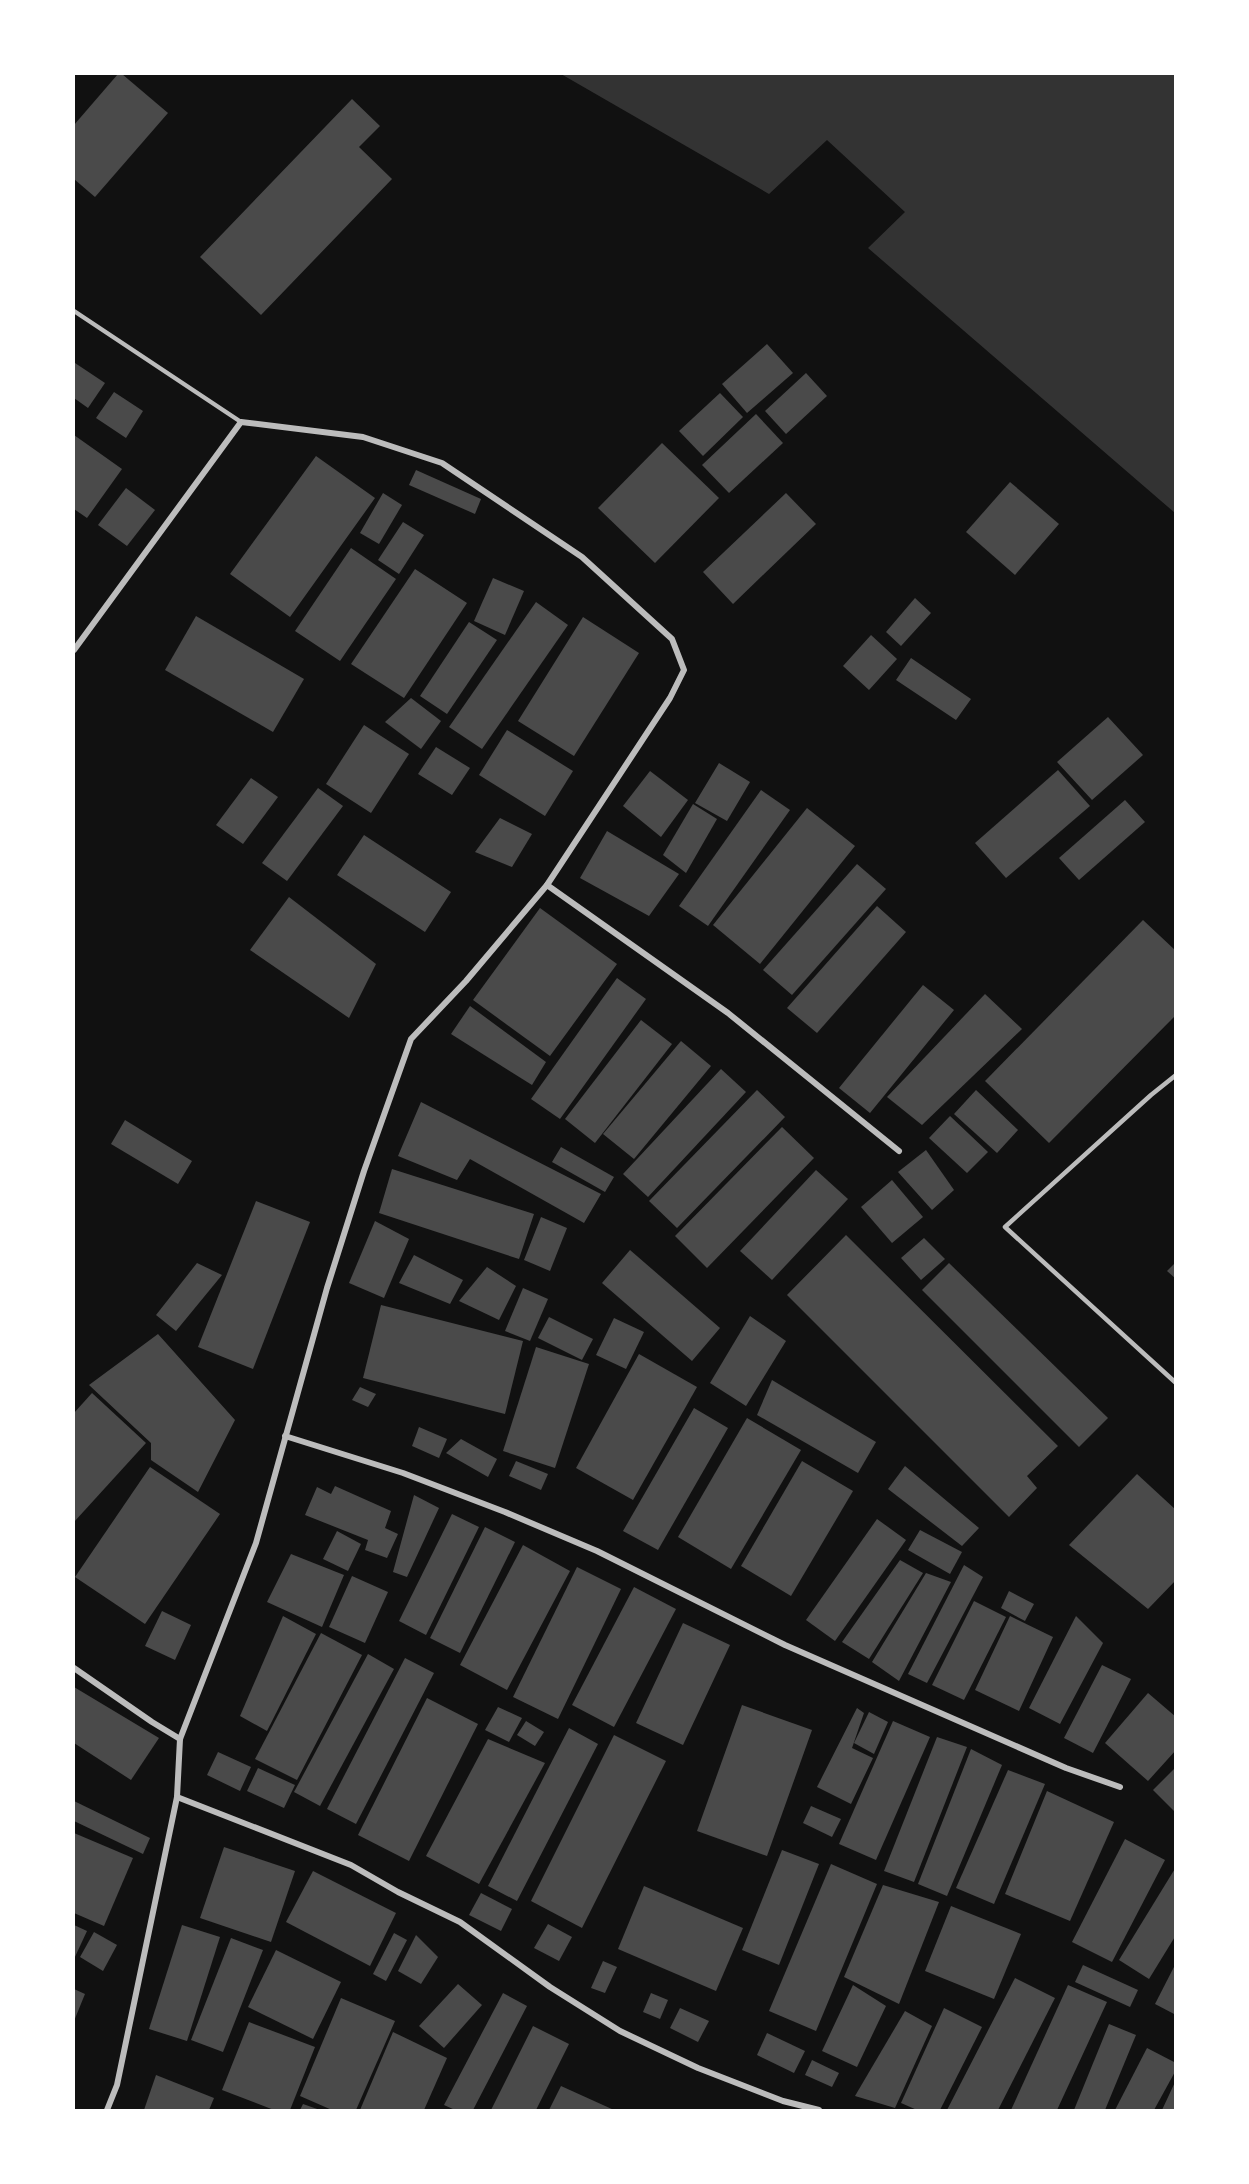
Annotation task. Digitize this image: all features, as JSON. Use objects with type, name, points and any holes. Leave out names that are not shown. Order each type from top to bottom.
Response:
[{"type":"street","points":[[74,650],[242,422],[363,437],[442,463],[582,557],[672,639],[684,670],[670,698],[547,885],[466,981],[411,1039],[364,1171],[327,1288],[256,1543],[180,1739],[177,1797],[117,2085],[107,2110]]},
{"type":"street","points":[[547,885],[728,1013],[899,1151]]},
{"type":"street","points":[[285,1436],[403,1473],[546,1529],[597,1551],[785,1645],[1066,1768],[1120,1787]]},
{"type":"street","points":[[74,1668],[180,1739]]},
{"type":"street","points":[[177,1797],[351,1865],[398,1892],[460,1922],[550,1987],[620,2031],[698,2068],[783,2101],[819,2110]]},
{"type":"lane","points":[[74,311],[242,422]]},
{"type":"lane","points":[[1176,1075],[1150,1095],[1005,1227],[1176,1383]]},
{"type":"shaded area","points":[[561,74],[1175,74],[1175,513],[868,248],[905,212],[827,140],[769,194]]},
{"type":"building","points":[[118,74],[122,74],[168,113],[95,197],[74,179],[74,125]]},
{"type":"building","points":[[352,99],[380,126],[359,147],[392,179],[261,315],[200,257]]},
{"type":"building","points":[[767,344],[793,373],[747,413],[722,384]]},
{"type":"building","points":[[75,363],[105,383],[88,408],[74,398]]},
{"type":"building","points":[[806,373],[827,396],[786,434],[765,411]]},
{"type":"building","points":[[114,392],[143,411],[126,438],[96,418]]},
{"type":"building","points":[[720,393],[743,417],[703,456],[679,431]]},
{"type":"building","points":[[756,414],[783,443],[729,493],[702,465]]},
{"type":"building","points":[[74,435],[122,469],[87,518],[74,509]]},
{"type":"building","points":[[662,443],[719,498],[655,563],[598,508]]},
{"type":"building","points":[[316,456],[375,498],[290,617],[230,574]]},
{"type":"building","points":[[416,470],[481,499],[475,514],[409,485]]},
{"type":"building","points":[[1010,482],[1059,524],[1015,575],[966,532]]},
{"type":"building","points":[[126,488],[155,510],[127,546],[98,525]]},
{"type":"building","points":[[383,493],[402,505],[379,544],[360,533]]},
{"type":"building","points":[[786,493],[816,524],[733,604],[703,572]]},
{"type":"building","points":[[403,522],[424,535],[399,574],[378,560]]},
{"type":"building","points":[[351,548],[396,579],[340,661],[295,631]]},
{"type":"building","points":[[415,569],[467,603],[404,698],[351,664]]},
{"type":"building","points":[[493,578],[524,591],[505,635],[474,621]]},
{"type":"building","points":[[915,598],[931,613],[901,646],[886,632]]},
{"type":"building","points":[[536,602],[568,625],[482,749],[449,727]]},
{"type":"building","points":[[196,616],[304,679],[273,732],[165,670]]},
{"type":"building","points":[[583,617],[639,653],[574,756],[518,721]]},
{"type":"building","points":[[469,622],[497,640],[447,714],[420,696]]},
{"type":"building","points":[[871,635],[897,659],[869,690],[843,666]]},
{"type":"building","points":[[911,658],[971,699],[956,720],[896,680]]},
{"type":"building","points":[[411,698],[441,721],[421,749],[385,722]]},
{"type":"building","points":[[1108,717],[1143,755],[1092,800],[1057,762]]},
{"type":"building","points":[[364,725],[409,754],[371,813],[326,784]]},
{"type":"building","points":[[507,730],[573,771],[545,816],[479,775]]},
{"type":"building","points":[[436,747],[470,768],[452,795],[418,774]]},
{"type":"building","points":[[719,763],[750,782],[727,821],[695,803]]},
{"type":"building","points":[[1058,770],[1090,806],[1006,878],[975,843]]},
{"type":"building","points":[[650,771],[688,800],[661,837],[623,806]]},
{"type":"building","points":[[251,778],[278,797],[243,844],[216,825]]},
{"type":"building","points":[[318,788],[343,806],[287,881],[262,863]]},
{"type":"building","points":[[761,790],[790,810],[708,926],[679,906]]},
{"type":"building","points":[[1125,800],[1145,822],[1079,880],[1059,858]]},
{"type":"building","points":[[693,804],[717,819],[686,873],[663,855]]},
{"type":"building","points":[[807,808],[855,846],[760,964],[713,925]]},
{"type":"building","points":[[500,818],[532,834],[512,867],[475,852]]},
{"type":"building","points":[[607,831],[679,874],[649,916],[580,878]]},
{"type":"building","points":[[364,835],[451,892],[425,932],[337,875]]},
{"type":"building","points":[[857,864],[886,889],[792,995],[763,970]]},
{"type":"building","points":[[289,897],[376,964],[349,1018],[250,950]]},
{"type":"building","points":[[877,906],[906,932],[817,1033],[787,1008]]},
{"type":"building","points":[[540,908],[617,964],[550,1056],[473,1000]]},
{"type":"building","points":[[1143,920],[1176,951],[1176,1015],[1049,1143],[985,1081]]},
{"type":"building","points":[[617,978],[646,999],[560,1119],[531,1099]]},
{"type":"building","points":[[923,985],[954,1010],[870,1113],[839,1088]]},
{"type":"building","points":[[985,994],[1022,1029],[922,1125],[887,1097]]},
{"type":"building","points":[[470,1006],[546,1062],[532,1085],[451,1034]]},
{"type":"building","points":[[641,1020],[672,1044],[595,1143],[565,1119]]},
{"type":"building","points":[[681,1041],[711,1066],[634,1159],[603,1134]]},
{"type":"building","points":[[721,1069],[746,1092],[648,1197],[623,1174]]},
{"type":"building","points":[[757,1090],[785,1117],[677,1228],[649,1201]]},
{"type":"building","points":[[976,1090],[1018,1130],[997,1153],[954,1114]]},
{"type":"building","points":[[421,1102],[601,1194],[584,1223],[470,1159],[457,1180],[398,1156]]},
{"type":"building","points":[[950,1116],[988,1152],[967,1173],[929,1138]]},
{"type":"building","points":[[125,1120],[192,1161],[178,1184],[111,1144]]},
{"type":"building","points":[[782,1127],[814,1158],[707,1268],[675,1236]]},
{"type":"building","points":[[561,1147],[614,1177],[605,1192],[552,1162]]},
{"type":"building","points":[[926,1150],[954,1190],[932,1210],[898,1172]]},
{"type":"building","points":[[392,1169],[534,1214],[519,1259],[379,1213]]},
{"type":"building","points":[[816,1170],[848,1199],[772,1280],[740,1251]]},
{"type":"building","points":[[892,1180],[923,1217],[892,1243],[861,1207]]},
{"type":"building","points":[[256,1201],[310,1222],[253,1369],[198,1347]]},
{"type":"building","points":[[541,1217],[567,1228],[550,1271],[524,1260]]},
{"type":"building","points":[[375,1221],[409,1239],[384,1298],[349,1283]]},
{"type":"building","points":[[846,1235],[1058,1446],[1027,1476],[1037,1488],[1009,1517],[787,1295]]},
{"type":"building","points":[[924,1238],[945,1259],[921,1280],[901,1258]]},
{"type":"building","points":[[630,1250],[720,1328],[692,1361],[602,1283]]},
{"type":"building","points":[[414,1255],[463,1280],[450,1304],[399,1283]]},
{"type":"building","points":[[1176,1262],[1176,1279],[1167,1271]]},
{"type":"building","points":[[197,1263],[222,1275],[176,1331],[156,1315]]},
{"type":"building","points":[[949,1263],[1108,1418],[1079,1447],[922,1290]]},
{"type":"building","points":[[487,1267],[516,1286],[499,1320],[459,1301]]},
{"type":"building","points":[[523,1288],[548,1299],[530,1341],[505,1331]]},
{"type":"building","points":[[381,1305],[523,1341],[505,1414],[363,1378]]},
{"type":"building","points":[[750,1316],[786,1341],[746,1406],[710,1383]]},
{"type":"building","points":[[549,1317],[593,1339],[582,1360],[538,1338]]},
{"type":"building","points":[[614,1318],[644,1332],[626,1369],[596,1355]]},
{"type":"building","points":[[158,1334],[235,1420],[198,1492],[151,1460],[151,1443],[89,1385]]},
{"type":"building","points":[[536,1347],[589,1364],[555,1468],[503,1451]]},
{"type":"building","points":[[639,1354],[697,1387],[633,1500],[576,1468]]},
{"type":"building","points":[[772,1380],[876,1442],[858,1473],[757,1415]]},
{"type":"building","points":[[360,1387],[376,1394],[368,1407],[352,1400]]},
{"type":"building","points":[[92,1393],[146,1443],[74,1522],[74,1413]]},
{"type":"building","points":[[694,1408],[728,1428],[658,1550],[623,1531]]},
{"type":"building","points":[[747,1418],[801,1450],[731,1569],[678,1537]]},
{"type":"building","points":[[419,1427],[447,1439],[439,1458],[412,1446]]},
{"type":"building","points":[[461,1439],[497,1459],[488,1477],[446,1453]]},
{"type":"building","points":[[516,1461],[548,1474],[541,1490],[509,1476]]},
{"type":"building","points":[[802,1461],[853,1491],[791,1596],[741,1566]]},
{"type":"building","points":[[905,1466],[979,1528],[962,1546],[888,1489]]},
{"type":"building","points":[[150,1467],[220,1514],[145,1624],[75,1577]]},
{"type":"building","points":[[1137,1474],[1176,1510],[1176,1580],[1148,1609],[1069,1545]]},
{"type":"building","points":[[335,1486],[391,1511],[385,1528],[398,1534],[387,1558],[365,1550],[368,1540],[305,1515],[317,1487],[331,1494]]},
{"type":"building","points":[[414,1495],[439,1508],[407,1577],[393,1572]]},
{"type":"building","points":[[452,1514],[479,1527],[426,1635],[399,1621]]},
{"type":"building","points":[[877,1519],[906,1540],[835,1641],[806,1620]]},
{"type":"building","points":[[485,1527],[515,1542],[460,1653],[430,1638]]},
{"type":"building","points":[[920,1530],[962,1552],[950,1574],[908,1550]]},
{"type":"building","points":[[337,1531],[361,1544],[348,1571],[323,1559]]},
{"type":"building","points":[[523,1545],[570,1571],[507,1690],[460,1665]]},
{"type":"building","points":[[291,1554],[344,1575],[322,1627],[267,1602]]},
{"type":"building","points":[[900,1560],[923,1573],[869,1659],[842,1642]]},
{"type":"building","points":[[964,1565],[983,1577],[927,1683],[908,1674]]},
{"type":"building","points":[[577,1567],[621,1589],[558,1719],[513,1697]]},
{"type":"building","points":[[926,1573],[951,1582],[899,1681],[872,1662]]},
{"type":"building","points":[[352,1576],[388,1592],[365,1643],[329,1627]]},
{"type":"building","points":[[634,1587],[676,1609],[614,1727],[572,1705]]},
{"type":"building","points":[[1009,1591],[1034,1604],[1025,1621],[1001,1608]]},
{"type":"building","points":[[974,1601],[1006,1617],[964,1700],[932,1685]]},
{"type":"building","points":[[162,1611],[191,1625],[175,1660],[145,1646]]},
{"type":"building","points":[[283,1616],[316,1634],[267,1731],[240,1716]]},
{"type":"building","points":[[1010,1616],[1053,1637],[1019,1711],[975,1690]]},
{"type":"building","points":[[1076,1616],[1103,1643],[1060,1724],[1029,1708]]},
{"type":"building","points":[[683,1623],[730,1645],[683,1745],[636,1723]]},
{"type":"building","points":[[321,1633],[362,1655],[297,1780],[255,1759]]},
{"type":"building","points":[[368,1654],[394,1669],[320,1806],[294,1792]]},
{"type":"building","points":[[405,1658],[434,1673],[356,1824],[327,1809]]},
{"type":"building","points":[[1102,1665],[1131,1679],[1093,1753],[1064,1738]]},
{"type":"building","points":[[74,1687],[159,1738],[131,1780],[74,1743]]},
{"type":"building","points":[[1148,1693],[1176,1717],[1176,1750],[1148,1781],[1105,1743]]},
{"type":"building","points":[[427,1698],[478,1724],[409,1861],[358,1835]]},
{"type":"building","points":[[742,1705],[812,1730],[767,1856],[697,1831]]},
{"type":"building","points":[[498,1707],[522,1718],[509,1742],[485,1730]]},
{"type":"building","points":[[857,1708],[864,1713],[852,1748],[873,1758],[851,1804],[817,1787]]},
{"type":"building","points":[[869,1712],[888,1722],[874,1754],[854,1743]]},
{"type":"building","points":[[526,1721],[544,1732],[535,1746],[517,1735]]},
{"type":"building","points":[[893,1721],[930,1737],[876,1860],[839,1844]]},
{"type":"building","points":[[569,1728],[598,1744],[517,1901],[488,1886]]},
{"type":"building","points":[[614,1735],[666,1761],[582,1928],[531,1901]]},
{"type":"building","points":[[937,1737],[967,1747],[914,1882],[884,1871]]},
{"type":"building","points":[[488,1739],[545,1763],[479,1884],[426,1856]]},
{"type":"building","points":[[971,1749],[1002,1765],[947,1896],[918,1884]]},
{"type":"building","points":[[218,1752],[251,1767],[240,1791],[207,1775]]},
{"type":"building","points":[[1176,1767],[1176,1813],[1153,1790]]},
{"type":"building","points":[[258,1768],[295,1785],[284,1808],[247,1791]]},
{"type":"building","points":[[1008,1770],[1045,1784],[994,1904],[956,1888]]},
{"type":"building","points":[[1047,1791],[1114,1822],[1070,1921],[1005,1894]]},
{"type":"building","points":[[74,1801],[150,1838],[143,1854],[74,1821]]},
{"type":"building","points":[[811,1806],[841,1819],[832,1837],[803,1823]]},
{"type":"building","points":[[74,1833],[133,1858],[104,1926],[74,1913]]},
{"type":"building","points":[[1125,1839],[1165,1860],[1112,1962],[1072,1942]]},
{"type":"building","points":[[224,1847],[295,1871],[271,1942],[200,1918]]},
{"type":"building","points":[[782,1850],[819,1864],[779,1965],[742,1950]]},
{"type":"building","points":[[831,1864],[877,1884],[816,2031],[769,2011]]},
{"type":"building","points":[[1176,1867],[1176,1935],[1149,1979],[1119,1960]]},
{"type":"building","points":[[313,1871],[396,1913],[370,1966],[286,1922]]},
{"type":"building","points":[[883,1885],[939,1902],[899,2004],[844,1977]]},
{"type":"building","points":[[644,1886],[743,1928],[716,1991],[618,1949]]},
{"type":"building","points":[[481,1893],[512,1909],[501,1931],[469,1915]]},
{"type":"building","points":[[951,1906],[1021,1934],[994,1999],[925,1971]]},
{"type":"building","points":[[548,1924],[572,1937],[559,1961],[534,1948]]},
{"type":"building","points":[[74,1925],[87,1931],[74,1959]]},
{"type":"building","points":[[182,1925],[220,1937],[187,2041],[149,2029]]},
{"type":"building","points":[[94,1932],[117,1945],[103,1971],[80,1957]]},
{"type":"building","points":[[394,1933],[407,1940],[386,1981],[373,1974]]},
{"type":"building","points":[[416,1935],[438,1957],[421,1984],[398,1971]]},
{"type":"building","points":[[231,1938],[263,1950],[223,2052],[191,2040]]},
{"type":"building","points":[[276,1950],[341,1982],[313,2039],[248,2007]]},
{"type":"building","points":[[603,1961],[617,1967],[605,1993],[591,1988]]},
{"type":"building","points":[[1176,1963],[1176,2015],[1155,2004]]},
{"type":"building","points":[[1083,1965],[1138,1990],[1130,2007],[1075,1982]]},
{"type":"building","points":[[1015,1978],[1055,1998],[998,2110],[947,2110]]},
{"type":"building","points":[[458,1984],[482,2005],[444,2048],[419,2026]]},
{"type":"building","points":[[853,1985],[886,2006],[857,2067],[822,2051]]},
{"type":"building","points":[[1068,1985],[1107,2002],[1057,2110],[1011,2110]]},
{"type":"building","points":[[74,1989],[85,1994],[74,2021]]},
{"type":"building","points":[[503,1993],[527,2006],[473,2110],[455,2110],[444,2105]]},
{"type":"building","points":[[651,1993],[668,2000],[660,2019],[643,2012]]},
{"type":"building","points":[[341,1998],[395,2021],[356,2110],[332,2110],[300,2096]]},
{"type":"building","points":[[680,2008],[709,2021],[698,2042],[670,2028]]},
{"type":"building","points":[[944,2008],[982,2027],[940,2110],[917,2110],[901,2103]]},
{"type":"building","points":[[905,2011],[932,2026],[895,2108],[855,2096]]},
{"type":"building","points":[[249,2022],[315,2047],[290,2110],[274,2110],[222,2090]]},
{"type":"building","points":[[1109,2024],[1136,2035],[1105,2110],[1074,2110]]},
{"type":"building","points":[[533,2026],[569,2044],[536,2110],[491,2110]]},
{"type":"building","points":[[393,2032],[447,2058],[424,2110],[360,2110]]},
{"type":"building","points":[[767,2033],[805,2051],[794,2073],[757,2055]]},
{"type":"building","points":[[1147,2048],[1176,2063],[1176,2070],[1154,2110],[1115,2110]]},
{"type":"building","points":[[812,2060],[839,2073],[832,2087],[805,2075]]},
{"type":"building","points":[[156,2075],[214,2098],[209,2110],[144,2110]]},
{"type":"building","points":[[1176,2080],[1176,2110],[1162,2110]]},
{"type":"building","points":[[561,2086],[614,2110],[549,2110]]},
{"type":"building","points":[[303,2104],[320,2110],[300,2110]]}]
